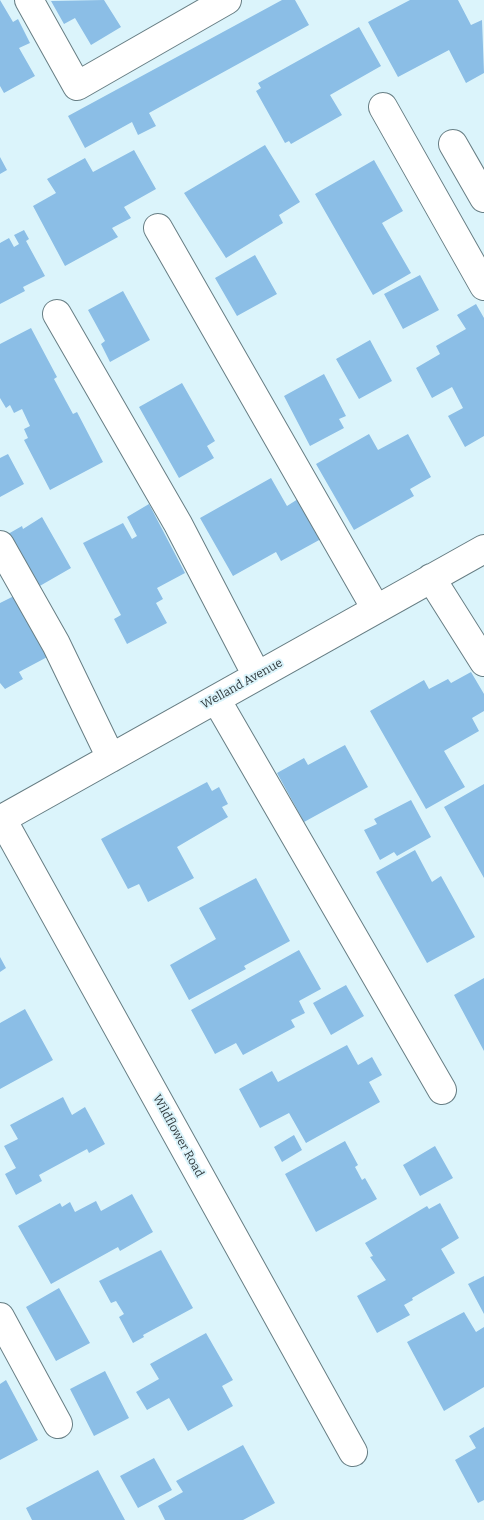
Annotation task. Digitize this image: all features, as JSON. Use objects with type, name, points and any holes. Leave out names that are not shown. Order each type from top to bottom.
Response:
[{"type":"street","points":[[29,0],[77,86],[228,0]]},
{"type":"street","points":[[383,107],[484,286]]},
{"type":"street","points":[[453,144],[484,198]]},
{"type":"street","points":[[158,228],[376,609]]},
{"type":"street","points":[[57,314],[178,524],[257,676]]},
{"type":"street","points":[[0,545],[56,644],[111,758]]},
{"type":"street","name":"Welland Avenue","points":[[1,819],[484,549]]},
{"type":"street","points":[[432,578],[484,662]]},
{"type":"street","points":[[216,699],[442,1090]]},
{"type":"street","name":"Wildflower Road","points":[[1,819],[353,1452]]},
{"type":"street","points":[[0,1317],[58,1424]]},
{"type":"building","points":[[0,0],[13,22],[18,19],[30,43],[19,48],[35,76],[4,93],[0,86]]},
{"type":"building","points":[[104,0],[121,27],[91,45],[75,18],[64,24],[51,1]]},
{"type":"building","points":[[282,0],[295,0],[309,25],[149,113],[156,126],[138,135],[132,122],[85,148],[68,116]]},
{"type":"building","points":[[410,0],[458,0],[471,25],[482,20],[484,73],[466,83],[449,50],[398,77],[368,22]]},
{"type":"building","points":[[359,27],[381,66],[330,95],[342,115],[291,144],[289,141],[285,143],[256,91],[261,88],[258,83]]},
{"type":"building","points":[[265,145],[300,202],[279,215],[283,223],[226,258],[184,193]]},
{"type":"building","points":[[134,150],[156,189],[124,207],[131,218],[112,228],[118,237],[65,266],[33,206],[56,193],[47,179],[85,158],[93,172]]},
{"type":"building","points":[[0,157],[7,170],[0,174]]},
{"type":"building","points":[[374,160],[403,211],[382,223],[411,273],[373,295],[315,194]]},
{"type":"building","points":[[24,230],[29,239],[26,241],[45,276],[23,287],[25,291],[0,304],[0,243],[9,238],[14,247],[19,244],[14,235]]},
{"type":"building","points":[[255,255],[277,294],[237,316],[215,278]]},
{"type":"building","points":[[420,275],[439,310],[403,329],[384,294]]},
{"type":"building","points":[[123,291],[150,340],[110,362],[101,344],[105,341],[88,310]]},
{"type":"building","points":[[476,304],[484,318],[484,436],[465,447],[448,416],[463,408],[452,387],[432,398],[416,368],[440,354],[436,346],[466,329],[457,315]]},
{"type":"building","points":[[31,328],[57,377],[54,379],[73,414],[77,412],[103,462],[50,490],[24,440],[28,438],[24,429],[30,426],[22,409],[14,413],[10,405],[6,408],[0,398],[0,344]]},
{"type":"building","points":[[370,340],[392,381],[359,399],[336,359]]},
{"type":"building","points":[[324,374],[346,416],[339,419],[344,428],[310,446],[284,396]]},
{"type":"building","points":[[182,383],[215,441],[207,446],[214,458],[179,478],[139,407]]},
{"type":"building","points":[[369,434],[378,450],[408,434],[431,477],[410,489],[414,496],[354,530],[316,464]]},
{"type":"building","points":[[8,454],[24,484],[0,497],[0,458]]},
{"type":"building","points":[[271,478],[287,506],[298,499],[321,539],[281,561],[276,552],[233,576],[200,518]]},
{"type":"building","points":[[149,504],[185,573],[157,588],[163,599],[156,603],[167,623],[127,644],[114,619],[121,615],[83,543],[123,523],[132,539],[137,536],[127,517]]},
{"type":"building","points":[[42,517],[71,568],[38,587],[8,534],[22,526],[23,529]]},
{"type":"building","points":[[14,596],[51,655],[19,672],[23,679],[5,689],[0,683],[0,603]]},
{"type":"building","points":[[471,672],[484,694],[484,711],[472,718],[479,731],[444,751],[465,787],[426,809],[370,711],[424,680],[429,689],[448,679],[451,683]]},
{"type":"building","points":[[345,745],[368,787],[304,822],[277,773],[304,758],[308,765]]},
{"type":"building","points":[[207,782],[212,791],[219,787],[228,804],[222,807],[228,817],[177,847],[194,878],[148,902],[139,884],[128,889],[101,839]]},
{"type":"building","points":[[484,784],[484,878],[444,807]]},
{"type":"building","points":[[411,800],[431,837],[397,856],[394,852],[380,860],[364,830],[377,824],[374,819]]},
{"type":"building","points":[[415,850],[432,882],[441,876],[475,937],[427,963],[376,872]]},
{"type":"building","points":[[256,878],[290,941],[244,966],[246,969],[189,1000],[170,965],[216,939],[199,908]]},
{"type":"building","points":[[299,950],[321,989],[299,1001],[305,1013],[291,1020],[295,1027],[243,1055],[236,1043],[215,1054],[191,1010]]},
{"type":"building","points":[[0,957],[6,968],[0,972]]},
{"type":"building","points":[[484,978],[484,1051],[454,995]]},
{"type":"building","points":[[346,985],[364,1016],[331,1035],[313,1003]]},
{"type":"building","points":[[25,1009],[53,1060],[0,1089],[0,1023]]},
{"type":"building","points":[[347,1045],[358,1065],[372,1057],[382,1075],[369,1082],[380,1102],[306,1143],[289,1113],[260,1128],[239,1089],[272,1071],[278,1082]]},
{"type":"building","points":[[63,1097],[72,1115],[85,1107],[105,1144],[89,1153],[87,1149],[39,1175],[42,1181],[16,1195],[5,1174],[16,1168],[4,1146],[18,1139],[10,1125]]},
{"type":"building","points":[[294,1135],[302,1150],[282,1162],[274,1147]]},
{"type":"building","points":[[345,1141],[358,1165],[355,1167],[362,1180],[365,1178],[377,1199],[316,1232],[285,1174]]},
{"type":"building","points":[[435,1146],[453,1178],[420,1196],[403,1165]]},
{"type":"building","points":[[132,1194],[153,1232],[120,1251],[118,1247],[51,1284],[18,1226],[60,1203],[62,1207],[70,1202],[75,1212],[96,1201],[101,1211]]},
{"type":"building","points":[[440,1203],[459,1238],[441,1249],[455,1273],[412,1298],[413,1300],[404,1305],[410,1315],[377,1333],[357,1296],[386,1280],[370,1257],[373,1256],[365,1243],[427,1206],[429,1209]]},
{"type":"building","points":[[161,1250],[193,1308],[143,1335],[144,1337],[133,1343],[119,1317],[124,1314],[116,1301],[111,1303],[99,1281]]},
{"type":"building","points":[[484,1276],[484,1314],[468,1284]]},
{"type":"building","points":[[59,1288],[90,1343],[56,1361],[26,1307]]},
{"type":"building","points":[[464,1312],[476,1332],[484,1327],[484,1387],[444,1411],[407,1342]]},
{"type":"building","points":[[206,1333],[233,1380],[222,1386],[233,1406],[188,1431],[169,1398],[147,1410],[136,1392],[159,1379],[150,1364]]},
{"type":"building","points":[[105,1371],[129,1418],[94,1436],[70,1389]]},
{"type":"building","points":[[6,1380],[38,1440],[0,1460],[0,1384]]},
{"type":"building","points":[[484,1427],[484,1500],[478,1503],[455,1460],[476,1448],[469,1436]]},
{"type":"building","points":[[243,1445],[275,1503],[243,1520],[165,1520],[158,1506],[183,1492],[176,1481]]},
{"type":"building","points":[[154,1458],[172,1490],[138,1508],[120,1476]]},
{"type":"building","points":[[98,1470],[125,1520],[32,1520],[26,1508]]}]
